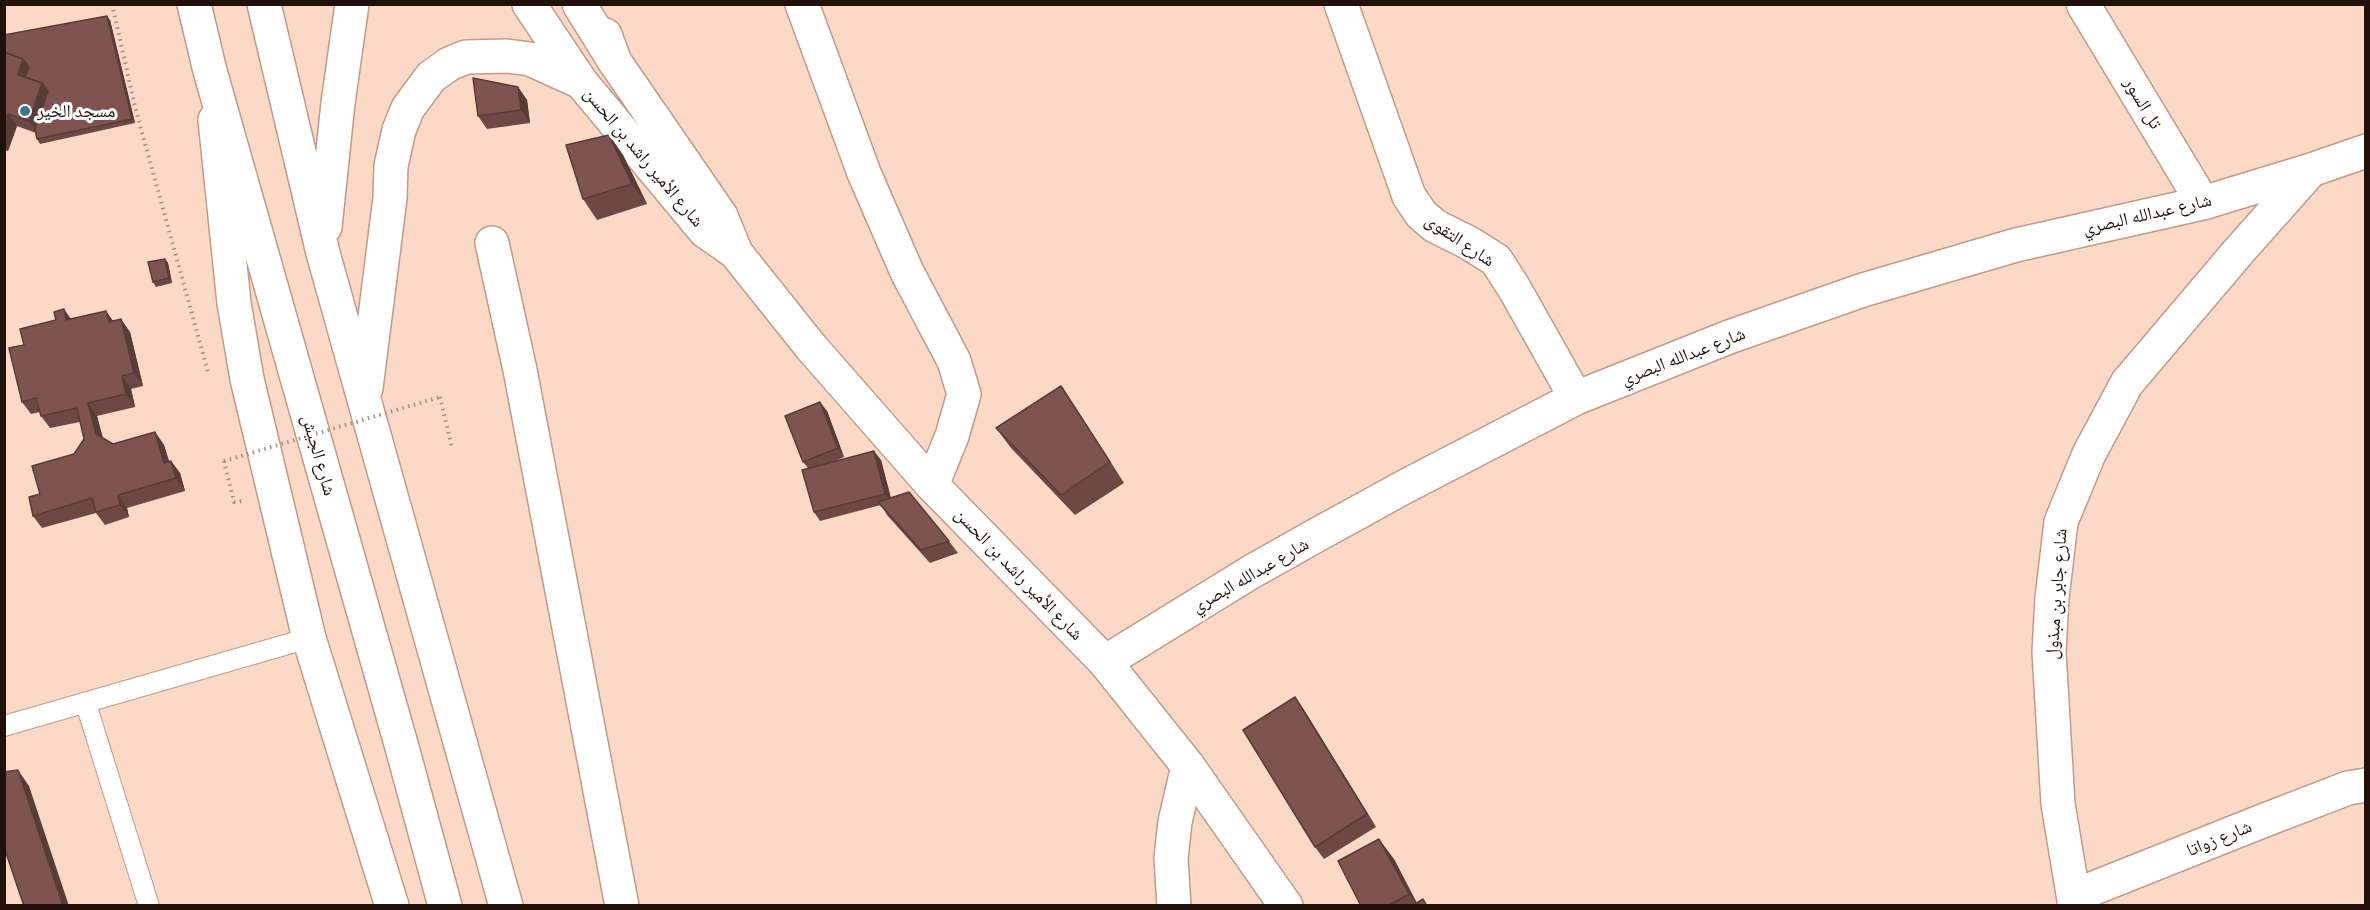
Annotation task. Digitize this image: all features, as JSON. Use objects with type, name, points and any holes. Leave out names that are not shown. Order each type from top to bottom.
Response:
[{"type":"main road","name":"شارع الجيش","points":[[194,4],[210,70],[404,751],[445,906]]},
{"type":"main road","points":[[264,4],[323,253],[506,906]]},
{"type":"main road","points":[[323,253],[338,103],[352,4]]},
{"type":"main road","name":"شارع الأمير راشد بن الحسن","points":[[529,4],[581,82],[705,231],[736,253],[811,347],[932,485],[1105,662],[1188,766],[1286,906]]},
{"type":"main road","points":[[579,4],[615,62]]},
{"type":"main road","points":[[593,4],[615,62]]},
{"type":"main road","points":[[802,4],[864,173],[907,272],[954,361],[964,394],[952,436],[932,485]]},
{"type":"main road","name":"شارع التقوى","points":[[1341,4],[1409,196],[1421,214],[1435,226],[1496,260],[1575,398]]},
{"type":"main road","name":"تل السور","points":[[2084,4],[2203,202]]},
{"type":"main road","points":[[364,404],[390,198],[391,166],[399,130],[408,108],[431,77],[449,64],[466,57],[507,56],[530,59],[581,82]]},
{"type":"main road","name":"شارع الأمير راشد بن الحسن","points":[[615,62],[721,216],[736,253]]},
{"type":"main road","points":[[210,70],[234,303],[247,379],[309,638],[392,906]]},
{"type":"main road","name":"شارع جابر بن مبذول","points":[[2075,901],[2058,804],[2049,651],[2052,598],[2061,522],[2089,454],[2127,383],[2311,170],[2366,151]]},
{"type":"main road","name":"شارع عبدالله البصري","points":[[1105,662],[1315,536],[1575,398],[1729,337],[1863,290],[2016,245],[2203,202],[2311,170]]},
{"type":"main road","points":[[492,243],[520,370],[622,906]]},
{"type":"main road","points":[[1174,906],[1171,858],[1175,822],[1188,766]]},
{"type":"main road","name":"شارع زواتا","points":[[2075,901],[2276,816],[2348,788],[2366,785]]},
{"type":"lane","points":[[4,726],[309,638]]},
{"type":"lane","points":[[86,704],[149,906]]},
{"type":"path","points":[[112,4],[133,107],[209,377]]},
{"type":"path","points":[[239,490],[242,501],[234,502],[224,461],[440,398],[452,448]]},
{"type":"path","points":[[230,456],[233,467]]},
{"type":"building","points":[[107,16],[132,119],[37,139],[35,129],[48,91],[42,83],[25,77],[29,67],[23,59],[4,52],[4,35]]},
{"type":"building","points":[[4,52],[23,59],[18,75],[42,83],[29,121],[8,114],[4,123]]},
{"type":"building","points":[[473,78],[518,87],[521,110],[478,116]]},
{"type":"building","points":[[609,135],[632,184],[583,199],[566,145]]},
{"type":"building","points":[[165,259],[169,278],[153,282],[148,262]]},
{"type":"building","points":[[64,309],[66,320],[106,311],[109,322],[121,319],[134,373],[122,376],[126,394],[88,403],[96,434],[113,444],[155,432],[164,463],[171,461],[176,478],[118,495],[120,505],[96,512],[92,498],[33,516],[29,497],[40,494],[32,466],[74,454],[84,439],[77,408],[41,416],[36,398],[22,402],[9,348],[24,345],[20,329],[56,320],[54,312]]},
{"type":"building","points":[[1061,386],[1110,462],[1061,495],[996,428]]},
{"type":"building","points":[[820,402],[838,448],[803,462],[785,416]]},
{"type":"building","points":[[874,451],[885,494],[814,512],[802,470]]},
{"type":"building","points":[[909,492],[949,541],[921,550],[878,502]]},
{"type":"building","points":[[1295,697],[1367,814],[1315,847],[1243,730]]},
{"type":"building","points":[[18,770],[63,906],[24,906],[4,847],[4,772]]},
{"type":"building","points":[[1379,839],[1409,894],[1388,906],[1361,906],[1338,861]]},
{"type":"building","points":[[1423,899],[1427,906],[1412,906]]},
{"type":"place","name":"مسجد الخير","points":[[25,111]]}]
